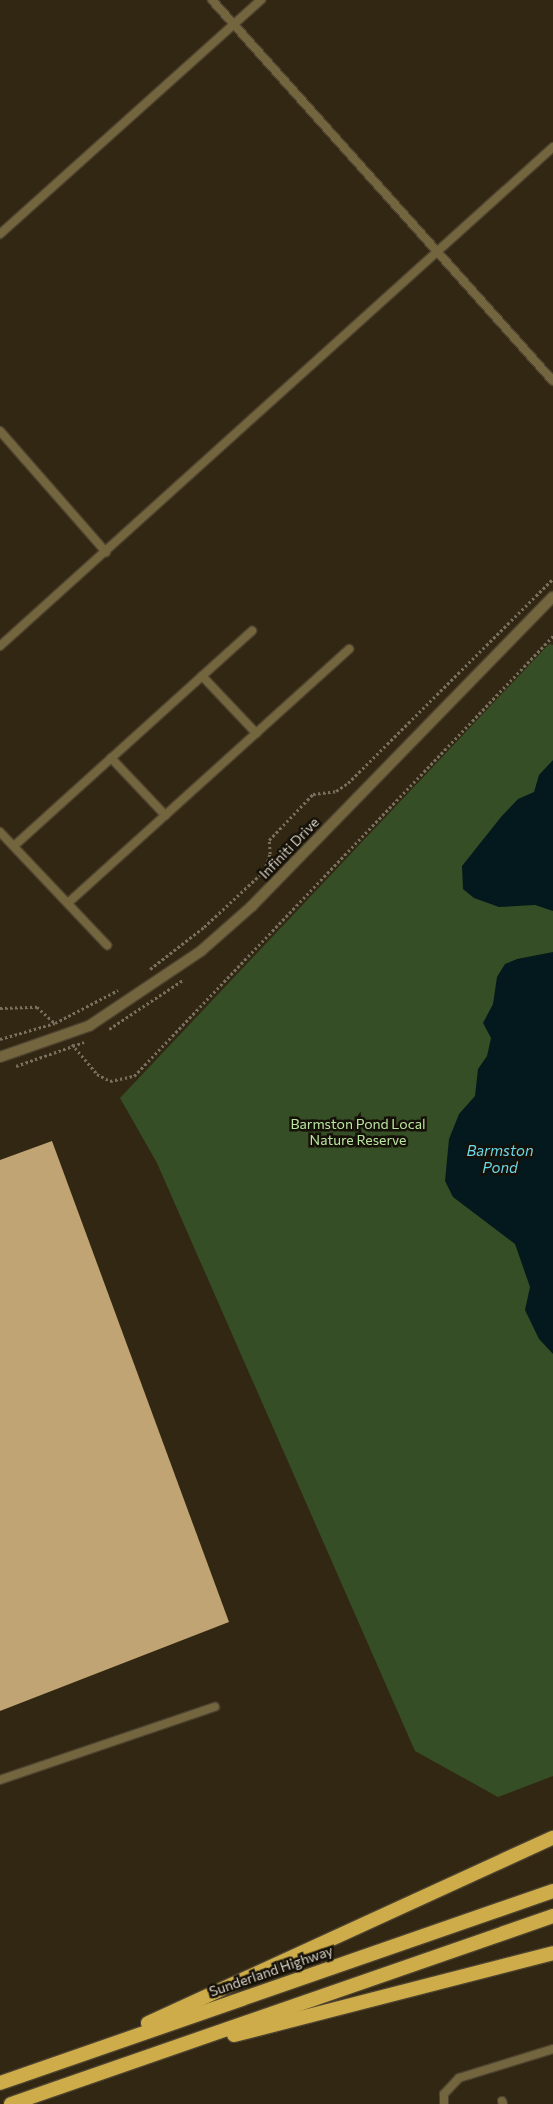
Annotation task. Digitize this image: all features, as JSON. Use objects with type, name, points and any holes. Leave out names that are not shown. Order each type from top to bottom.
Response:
[{"type":"highway","points":[[86,2052],[553,1838]]},
{"type":"highway","name":"Sunderland Highway","points":[[0,2083],[553,1891]]},
{"type":"highway","points":[[11,2104],[553,1916]]},
{"type":"highway","points":[[136,2060],[553,1953]]},
{"type":"street","name":"Infiniti Drive","points":[[0,1057],[66,1036],[153,986],[252,906],[553,597]]},
{"type":"lane","points":[[212,0],[439,250],[553,381]]},
{"type":"lane","points":[[0,234],[261,0]]},
{"type":"lane","points":[[0,646],[553,147]]},
{"type":"lane","points":[[0,431],[106,552]]},
{"type":"lane","points":[[14,846],[252,631]]},
{"type":"lane","points":[[68,903],[349,649]]},
{"type":"lane","points":[[202,676],[256,733]]},
{"type":"lane","points":[[111,758],[165,815]]},
{"type":"lane","points":[[0,832],[108,946]]},
{"type":"lane","points":[[0,1780],[214,1706]]},
{"type":"lane","points":[[444,2104],[444,2094],[459,2078],[553,2049]]},
{"type":"path","points":[[148,970],[204,927],[264,872],[270,854],[269,840],[313,794],[336,791],[348,784],[528,599],[553,579]]},
{"type":"path","points":[[0,1008],[37,1007],[55,1023],[97,1074],[110,1081],[134,1076],[553,636]]},
{"type":"path","points":[[0,1039],[55,1023],[126,985]]},
{"type":"green space","name":"Barmston Pond Local Nature Reserve","points":[[549,644],[553,645],[553,1776],[498,1797],[415,1751],[157,1163],[120,1098]]},
{"type":"water","points":[[553,760],[553,911],[535,905],[499,907],[474,898],[463,889],[462,866],[501,817],[518,799],[534,792],[539,775]]},
{"type":"water","name":"Barmston Pond","points":[[553,952],[553,1354],[539,1339],[525,1310],[530,1287],[515,1244],[453,1197],[445,1181],[449,1139],[459,1114],[475,1096],[478,1069],[487,1056],[491,1038],[483,1023],[493,1004],[497,977],[505,964],[517,959]]},
{"type":"building","points":[[52,1141],[229,1622],[0,1711],[0,1160]]}]
